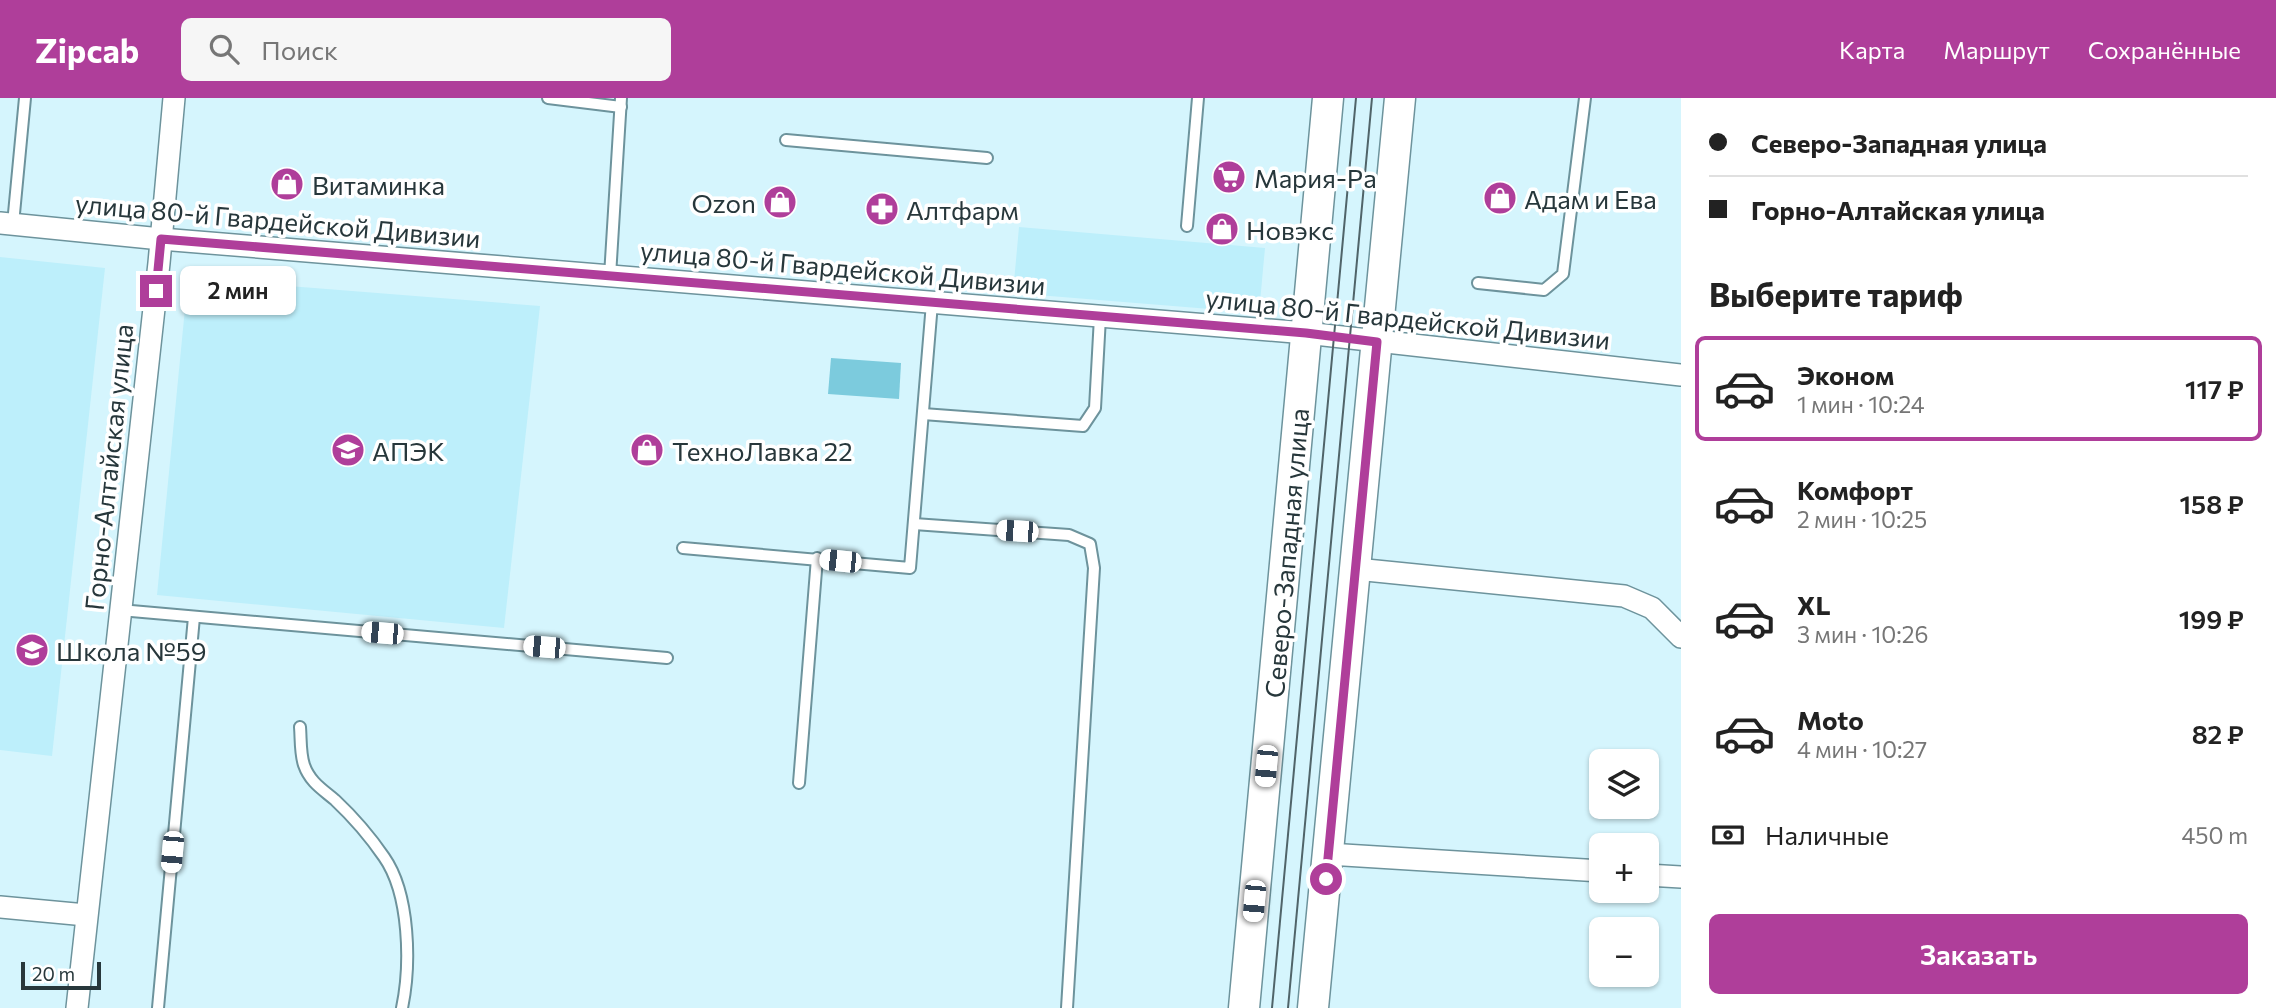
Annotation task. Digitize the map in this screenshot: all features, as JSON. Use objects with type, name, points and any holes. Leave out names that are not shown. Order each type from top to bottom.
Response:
[{"type":"main road","name":"Северо-Западная улица","points":[[1244,1008],[1328,98]]},
{"type":"main road","points":[[1314,1008],[1400,98]]},
{"type":"street","name":"Горно-Алтайская улица","points":[[77,1008],[174,98]]},
{"type":"street","name":"улица 80-й Гвардейской Дивизии","points":[[7,224],[1306,333],[1681,375]]},
{"type":"street","points":[[1356,569],[1624,596],[1652,608],[1681,637]]},
{"type":"street","points":[[1328,853],[1589,870]]},
{"type":"street","points":[[1659,876],[1681,877]]},
{"type":"street","points":[[0,907],[86,915]]},
{"type":"lane","points":[[7,224],[25,98]]},
{"type":"lane","points":[[548,98],[621,103],[610,276]]},
{"type":"lane","points":[[1187,226],[1198,98]]},
{"type":"lane","points":[[1478,283],[1544,290],[1563,274],[1585,98]]},
{"type":"lane","points":[[786,139],[987,158]]},
{"type":"lane","points":[[683,548],[910,568],[932,303]]},
{"type":"lane","points":[[923,414],[1083,426],[1095,408],[1100,317]]},
{"type":"lane","points":[[914,524],[1069,535],[1090,544],[1094,568],[1068,1008]]},
{"type":"lane","points":[[799,783],[817,558]]},
{"type":"lane","points":[[120,610],[667,658]]},
{"type":"lane","points":[[158,1008],[194,617]]},
{"type":"lane","points":[[300,727],[304,763],[313,782],[336,801],[385,859],[403,905],[407,986],[402,1008]]},
{"type":"shaded area","points":[[1019,227],[1265,248],[1259,313],[1013,293]]},
{"type":"shaded area","name":"Школа №59","points":[[0,257],[105,268],[52,756],[0,750]]},
{"type":"shaded area","name":"АПЭК","points":[[188,278],[540,306],[504,628],[157,595]]},
{"type":"shaded area","points":[[831,358],[901,363],[899,399],[828,394]]},
{"type":"tram line","points":[[1272,1008],[1356,98]]},
{"type":"tram line","points":[[1288,1008],[1372,98]]},
{"type":"place","name":"Мария-Ра","points":[[1229,177]]},
{"type":"place","name":"Витаминка","points":[[287,184]]},
{"type":"place","name":"Адам и Ева","points":[[1500,198]]},
{"type":"place","name":"Ozon","points":[[780,202]]},
{"type":"place","name":"Алтфарм","points":[[882,209]]},
{"type":"place","name":"Новэкс","points":[[1222,229]]},
{"type":"place","name":"АПЭК","points":[[348,450]]},
{"type":"place","name":"ТехноЛавка 22","points":[[647,450]]},
{"type":"place","name":"Школа №59","points":[[32,650]]},
{"type":"route","points":[[156,291],[161,239],[1306,333],[1377,342],[1326,879]]}]
